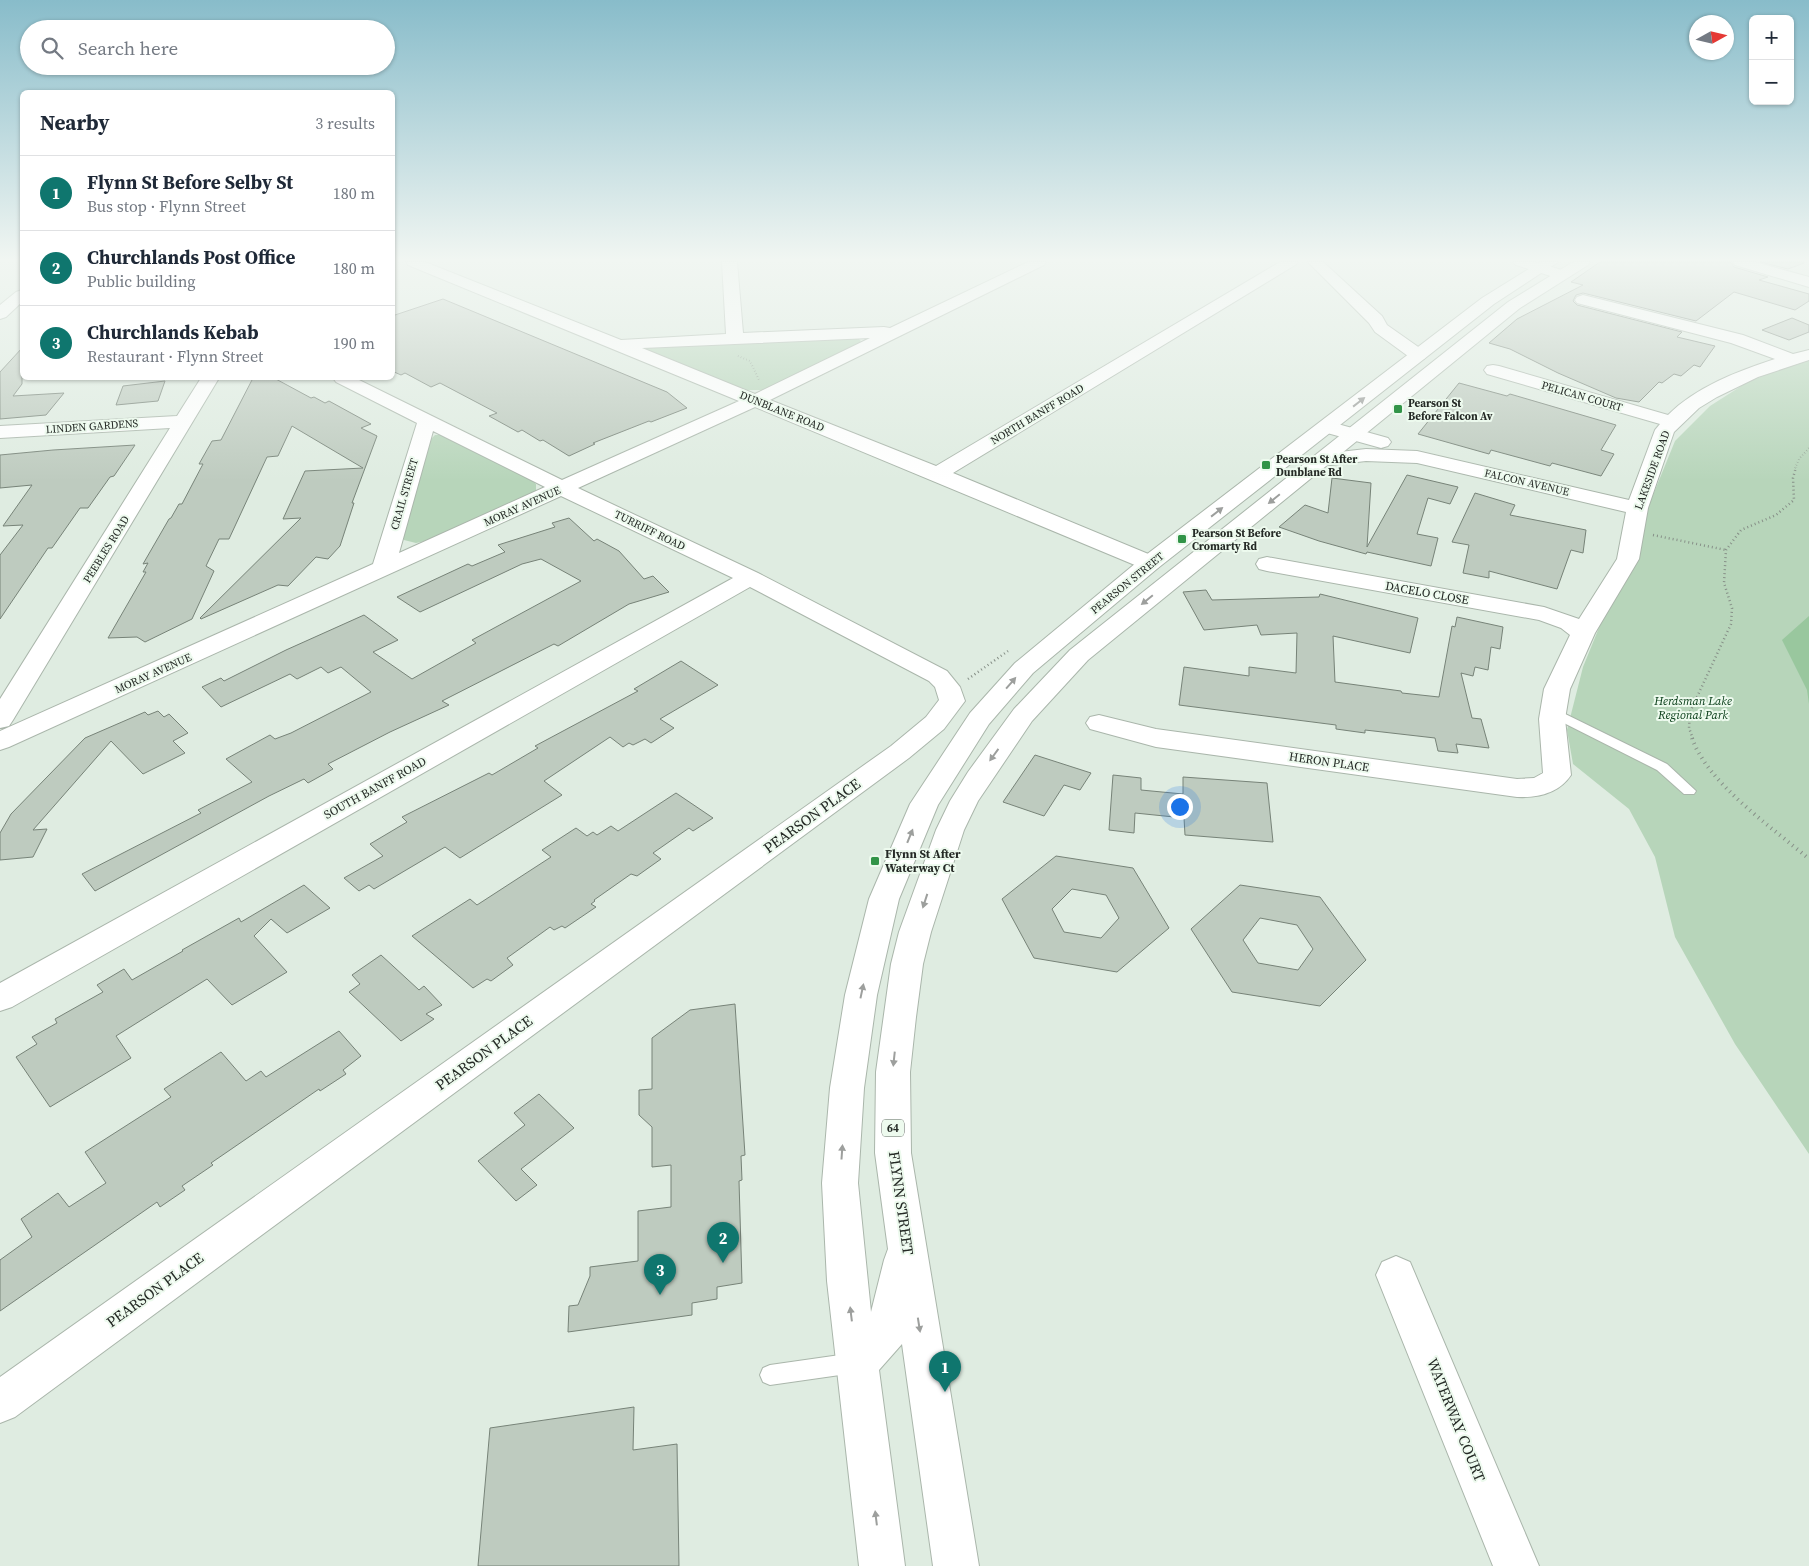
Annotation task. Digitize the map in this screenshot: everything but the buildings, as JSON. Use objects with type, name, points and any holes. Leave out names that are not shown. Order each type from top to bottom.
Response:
[{"type":"street","name":"DUNBLANE ROAD","points":[[594,335],[764,396],[938,474],[1150,563]]},
{"type":"street","points":[[616,344],[814,335]]},
{"type":"street","name":"MORAY AVENUE","points":[[0,741],[764,396],[888,335]]},
{"type":"street","name":"NORTH BANFF ROAD","points":[[938,474],[1169,335]]},
{"type":"street","points":[[1389,335],[1418,355]]},
{"type":"street","name":"PEARSON STREET","points":[[857,1362],[847,1281],[840,1183],[847,1088],[861,995],[884,898],[924,804],[979,719],[1024,668],[1150,563],[1444,335]]},
{"type":"street","name":"PEARSON STREET","points":[[1023,715],[1079,655],[1477,335]]},
{"type":"street","points":[[1722,335],[1800,357]]},
{"type":"street","name":"LAKESIDE ROAD","points":[[1557,775],[1552,719],[1557,689],[1583,633],[1628,559],[1637,508],[1666,430],[1693,403],[1750,375],[1800,357]]},
{"type":"street","name":"PELICAN COURT","points":[[1492,370],[1672,422]]},
{"type":"street","name":"PEEBLES ROAD","points":[[0,720],[209,380]]},
{"type":"street","name":"TURRIFF ROAD","points":[[346,380],[562,488],[750,578],[938,676],[946,682],[951,691]]},
{"type":"street","name":"CRAIL STREET","points":[[383,568],[427,420]]},
{"type":"street","name":"LINDEN GARDENS","points":[[0,432],[185,421]]},
{"type":"street","name":"FALCON AVENUE","points":[[1327,427],[1391,445],[1417,457]]},
{"type":"street","name":"FALCON AVENUE","points":[[1322,460],[1366,455],[1417,457],[1637,508]]},
{"type":"street","name":"DACELO CLOSE","points":[[1266,564],[1544,614],[1569,623],[1583,633]]},
{"type":"street","name":"SOUTH BANFF ROAD","points":[[0,998],[750,578]]},
{"type":"street","name":"PEARSON PLACE","points":[[0,1402],[900,752],[936,723],[952,701],[951,691]]},
{"type":"street","name":"FLYNN STREET","points":[[956,1566],[893,1153],[892,1072],[907,964],[930,885],[950,830],[978,778],[1023,715]]},
{"type":"street","name":"HERON PLACE","points":[[1099,723],[1156,738],[1517,788],[1542,786],[1550,783],[1557,775]]},
{"type":"street","points":[[857,1362],[886,1333],[906,1248]]},
{"type":"street","name":"WATERWAY COURT","points":[[1396,1275],[1516,1566]]},
{"type":"street","name":"64","points":[[857,1362],[882,1566]]},
{"type":"lane","points":[[1553,712],[1662,767],[1689,791]]},
{"type":"lane","points":[[770,1375],[857,1362]]},
{"type":"path","points":[[717,340],[724,349],[750,361],[762,385],[764,396]]},
{"type":"path","points":[[1809,448],[1801,455],[1792,477],[1794,500],[1776,515],[1741,530],[1726,550],[1724,583],[1732,608],[1731,624],[1690,712],[1689,729],[1699,752],[1721,781],[1762,822],[1809,859]]},
{"type":"path","points":[[1634,532],[1726,550]]},
{"type":"green space","points":[[858,338],[861,341],[857,345],[763,390],[744,390],[643,348]]},
{"type":"green space","name":"Herdsman Lake Regional Park","points":[[1809,359],[1809,1154],[1735,1044],[1675,937],[1655,857],[1629,809],[1573,764],[1567,730],[1583,667],[1675,441],[1710,406],[1746,383],[1799,361]]},
{"type":"green space","points":[[435,435],[443,435],[531,480],[536,484],[536,491],[434,539],[416,543],[404,540],[403,535],[431,439]]},
{"type":"shaded area","points":[[1809,616],[1809,704],[1807,690],[1782,640]]},
{"type":"place","name":"Pearson St Before Falcon Av","points":[[1398,409]]},
{"type":"place","name":"Pearson St After Dunblane Rd","points":[[1266,465]]},
{"type":"place","name":"Pearson St Before Cromarty Rd","points":[[1182,539]]},
{"type":"place","name":"Flynn St After Waterway Ct","points":[[875,861]]},
{"type":"place","name":"Churchlands Post Office","points":[[723,1263]]},
{"type":"place","name":"Churchlands Kebab","points":[[660,1295]]},
{"type":"place","name":"Flynn St Before Selby St","points":[[945,1392]]}]
